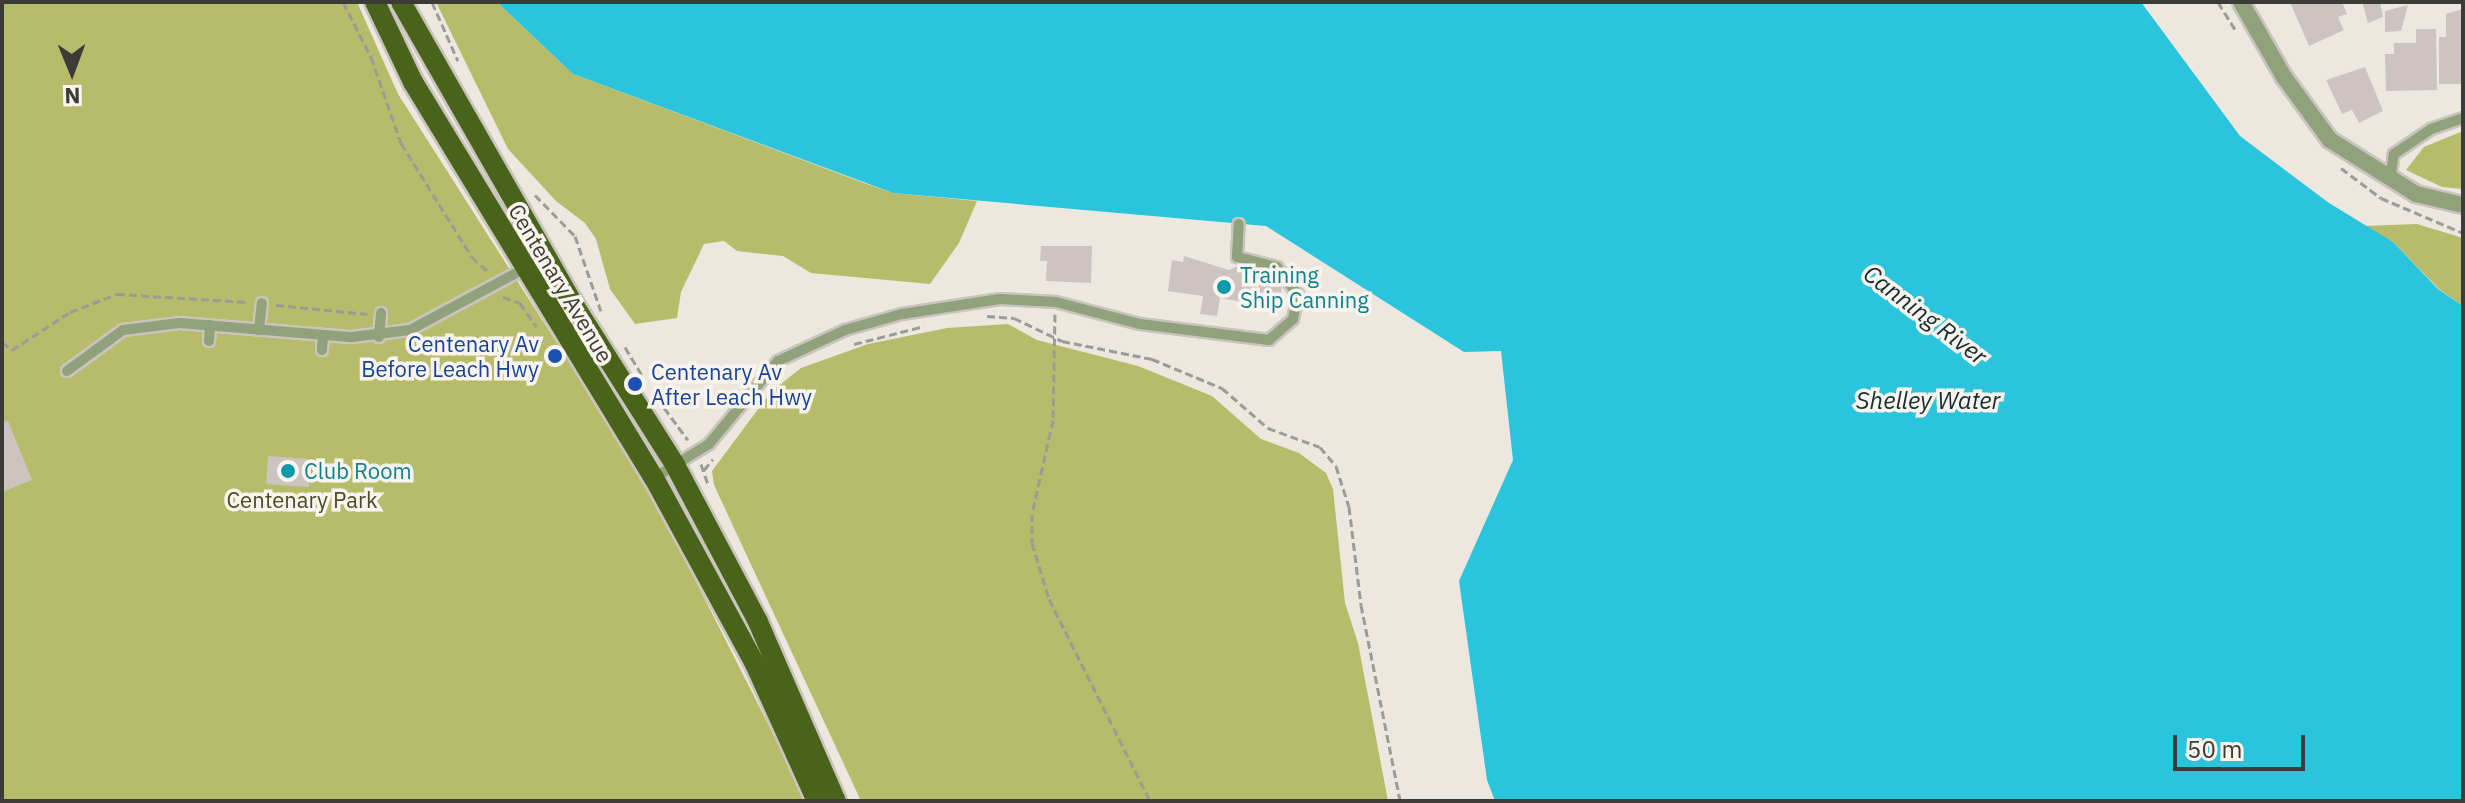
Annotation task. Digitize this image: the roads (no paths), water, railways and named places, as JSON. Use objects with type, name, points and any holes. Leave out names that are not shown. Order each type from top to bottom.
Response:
[{"type":"main road","name":"Centenary Avenue","points":[[375,2],[413,82],[654,478],[755,664],[817,801]]},
{"type":"main road","name":"Centenary Avenue","points":[[401,2],[574,305],[675,465],[758,622],[836,801]]},
{"type":"street","points":[[2241,2],[2284,77],[2330,140],[2390,181],[2416,194],[2463,205]]},
{"type":"lane","points":[[2390,181],[2394,154],[2431,129],[2463,118]]},
{"type":"lane","points":[[654,478],[709,444],[756,382],[799,348],[944,305],[1000,299],[1056,302],[1140,324],[1269,340],[1293,319],[1298,295],[1277,267],[1237,257],[1239,224]]},
{"type":"lane","points":[[67,371],[123,330],[180,323],[379,337],[410,330],[524,269]]},
{"type":"lane","points":[[259,330],[262,303]]},
{"type":"lane","points":[[379,337],[381,315]]},
{"type":"lane","points":[[209,341],[210,325]]},
{"type":"lane","points":[[322,350],[323,335]]},
{"type":"water","name":"Shelley Water","points":[[497,2],[2141,2],[2240,136],[2329,203],[2393,242],[2438,289],[2463,306],[2463,801],[1495,801],[1487,780],[1459,581],[1513,460],[1501,351],[1464,352],[1266,226],[893,193],[573,74]]},
{"type":"place","name":"Training Ship Canning","points":[[1224,287]]},
{"type":"place","name":"Centenary Av Before Leach Hwy","points":[[555,356]]},
{"type":"place","name":"Centenary Av After Leach Hwy","points":[[635,384]]},
{"type":"place","name":"Club Room","points":[[288,471]]},
{"type":"water label","name":"Canning River","points":[[1925,315]]},
{"type":"park label","name":"Centenary Park","points":[[302,500]]}]
